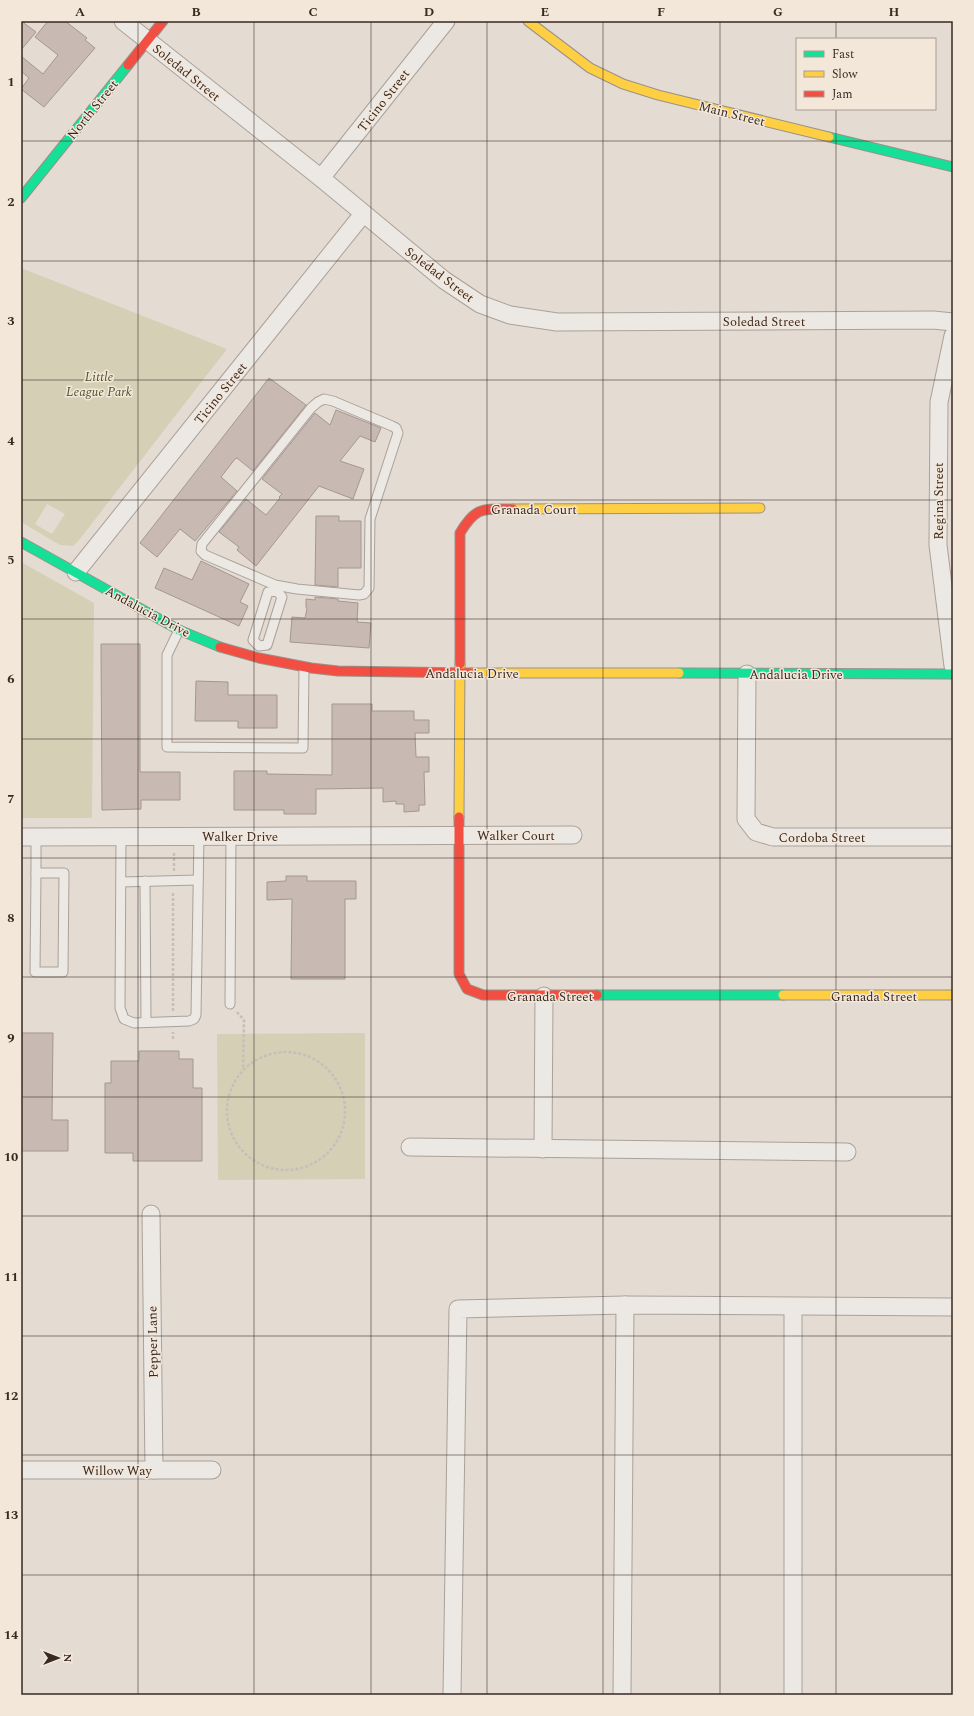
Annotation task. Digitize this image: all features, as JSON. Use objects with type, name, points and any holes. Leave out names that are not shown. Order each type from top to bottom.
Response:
[{"type":"street","name":"Soledad Street","points":[[124,21],[321,178],[444,280],[480,304],[510,315],[556,322],[925,320],[953,322]]},
{"type":"street","name":"North Street","points":[[21,198],[163,21]]},
{"type":"street","name":"Ticino Street","points":[[321,178],[446,21]]},
{"type":"street","name":"Main Street","points":[[528,21],[590,68],[623,84],[658,95],[953,166]]},
{"type":"street","name":"Ticino Street","points":[[76,572],[363,214]]},
{"type":"street","name":"Regina Street","points":[[953,336],[939,402],[946,505],[938,545],[953,666]]},
{"type":"street","name":"Granada Court","points":[[460,673],[460,533],[468,518],[483,509],[760,508]]},
{"type":"street","name":"Andalucia Drive","points":[[21,542],[179,630],[218,646],[255,657],[304,667],[338,671],[460,673],[953,674]]},
{"type":"street","name":"Granada Street","points":[[460,673],[459,974],[467,990],[483,995],[544,996],[953,995]]},
{"type":"street","name":"Cordoba Street","points":[[747,674],[746,818],[756,832],[774,837],[953,837]]},
{"type":"street","name":"Walker Court","points":[[460,835],[573,835]]},
{"type":"street","name":"Walker Drive","points":[[28,837],[460,835]]},
{"type":"street","points":[[543,1150],[544,996]]},
{"type":"street","points":[[410,1147],[543,1150],[847,1152]]},
{"type":"street","name":"Pepper Lane","points":[[151,1214],[154,1470]]},
{"type":"street","points":[[622,1695],[625,1305]]},
{"type":"street","points":[[452,1695],[458,1310],[625,1305],[953,1307]]},
{"type":"street","points":[[793,1307],[793,1695]]},
{"type":"street","name":"Willow Way","points":[[21,1470],[212,1470]]},
{"type":"lane","points":[[259,646],[253,640],[268,592],[277,588],[359,595],[367,592],[369,584],[370,519],[398,439],[396,428],[333,401],[324,400],[318,402],[311,408],[202,544],[201,550],[203,554],[277,588],[282,597],[267,645],[259,646]]},
{"type":"lane","points":[[179,630],[167,656],[167,747],[303,748],[304,667]]},
{"type":"lane","points":[[255,657],[259,646]]},
{"type":"lane","points":[[121,836],[120,1008],[124,1018],[129,1021],[173,1022],[189,1021],[194,1019],[198,1009],[199,836]]},
{"type":"lane","points":[[230,836],[230,1004]]},
{"type":"lane","points":[[28,837],[36,873],[35,972],[63,972],[64,873],[36,873]]},
{"type":"lane","points":[[120,882],[198,880]]},
{"type":"lane","points":[[145,881],[146,1022]]},
{"type":"path","points":[[172,1039],[174,851]]},
{"type":"path","points":[[230,1004],[244,1020],[243,1071],[229,1094],[227,1112],[230,1130],[239,1147],[253,1160],[270,1168],[288,1170],[306,1167],[323,1158],[336,1144],[344,1125],[345,1105],[340,1085],[328,1068],[311,1057],[291,1051],[271,1053],[252,1062],[243,1071]]},
{"type":"green space","name":"Little League Park","points":[[21,268],[227,349],[73,546],[60,545],[21,522]],"holes":[[[47,504],[65,514],[52,534],[35,524]]]},
{"type":"green space","points":[[21,562],[94,603],[92,818],[21,818]]},
{"type":"green space","points":[[365,1033],[365,1179],[218,1180],[217,1034]]},
{"type":"building","points":[[21,21],[36,32],[21,50]]},
{"type":"building","points":[[48,21],[65,21],[87,38],[85,40],[95,48],[44,107],[21,89],[29,78],[21,71],[21,56],[43,74],[58,55],[35,37]]},
{"type":"building","points":[[269,378],[306,405],[253,471],[237,458],[235,459],[221,477],[237,491],[195,541],[180,529],[157,557],[140,543]]},
{"type":"building","points":[[336,410],[381,428],[375,442],[360,436],[340,461],[364,469],[353,499],[319,486],[256,566],[237,550],[239,547],[219,532],[246,499],[266,515],[282,494],[262,479],[315,413],[330,425]]},
{"type":"building","points":[[316,516],[339,516],[339,521],[361,521],[361,568],[338,568],[338,587],[315,585]]},
{"type":"building","points":[[201,561],[249,584],[240,602],[248,606],[239,626],[155,588],[164,568],[192,580]]},
{"type":"building","points":[[315,597],[358,603],[357,622],[371,623],[369,648],[290,642],[292,617],[305,618],[307,609],[306,599],[315,600]]},
{"type":"building","points":[[101,644],[140,644],[140,772],[180,772],[180,800],[141,800],[141,809],[102,810]]},
{"type":"building","points":[[196,681],[228,682],[228,695],[277,695],[277,728],[238,728],[238,721],[195,721]]},
{"type":"building","points":[[332,704],[372,704],[372,711],[414,711],[414,720],[429,720],[429,733],[415,733],[416,757],[429,757],[429,772],[424,772],[425,805],[419,805],[419,811],[404,812],[404,804],[396,804],[396,801],[383,802],[383,788],[316,789],[316,814],[284,814],[284,810],[234,810],[234,771],[267,771],[267,774],[332,775]]},
{"type":"building","points":[[286,876],[307,876],[307,881],[356,881],[356,899],[345,899],[345,979],[291,979],[292,899],[267,900],[267,882],[286,881]]},
{"type":"building","points":[[22,1033],[53,1033],[52,1120],[68,1120],[68,1151],[21,1151]]},
{"type":"building","points":[[139,1051],[179,1051],[179,1059],[193,1059],[193,1088],[202,1088],[202,1161],[133,1161],[133,1153],[105,1153],[105,1083],[111,1083],[111,1061],[139,1061]]},
{"type":"traffic: fast","points":[[21,198],[128,65]]},
{"type":"traffic: fast","points":[[829,137],[953,167]]},
{"type":"traffic: fast","points":[[21,542],[179,630],[220,647]]},
{"type":"traffic: fast","points":[[679,673],[953,674]]},
{"type":"traffic: fast","points":[[597,995],[783,995]]},
{"type":"traffic: slow","points":[[528,21],[590,68],[623,84],[658,95],[829,137]]},
{"type":"traffic: slow","points":[[513,509],[760,508]]},
{"type":"traffic: slow","points":[[459,817],[460,664]]},
{"type":"traffic: slow","points":[[471,673],[679,673]]},
{"type":"traffic: slow","points":[[783,995],[953,995]]},
{"type":"traffic: jam","points":[[128,65],[163,21]]},
{"type":"traffic: jam","points":[[460,664],[460,533],[471,518],[481,511],[487,509],[513,509]]},
{"type":"traffic: jam","points":[[220,647],[259,658],[311,668],[338,671],[471,673]]},
{"type":"traffic: jam","points":[[459,817],[459,974],[467,989],[483,995],[597,995]]}]
